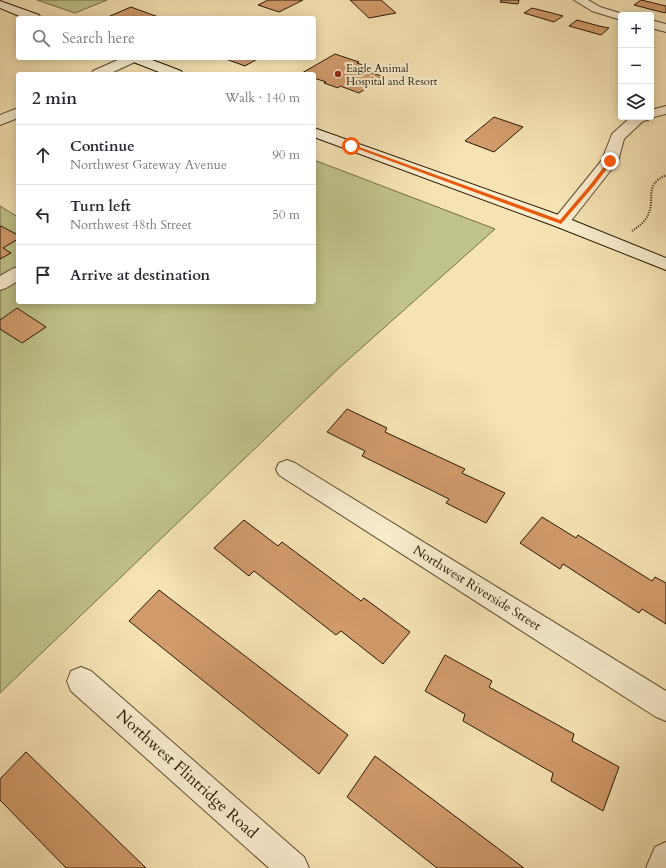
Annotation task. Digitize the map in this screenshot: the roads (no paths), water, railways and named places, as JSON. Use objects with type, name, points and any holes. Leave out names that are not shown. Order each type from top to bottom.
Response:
[{"type":"street","points":[[580,0],[596,9],[618,15]]},
{"type":"street","points":[[0,4],[30,16]]},
{"type":"street","points":[[654,25],[666,28]]},
{"type":"street","points":[[102,72],[128,60]]},
{"type":"street","points":[[141,60],[171,72]]},
{"type":"street","points":[[654,113],[666,110]]},
{"type":"street","points":[[0,121],[16,113]]},
{"type":"street","points":[[561,222],[610,161],[617,137],[636,120]]},
{"type":"street","points":[[316,133],[561,222],[666,264]]},
{"type":"street","points":[[0,284],[16,274]]},
{"type":"street","name":"Northwest Riverside Street","points":[[287,469],[666,707]]},
{"type":"street","name":"Northwest Flintridge Road","points":[[82,681],[293,868]]},
{"type":"street","points":[[662,868],[666,858]]},
{"type":"place","name":"Eagle Animal Hospital and Resort","points":[[338,74]]}]
